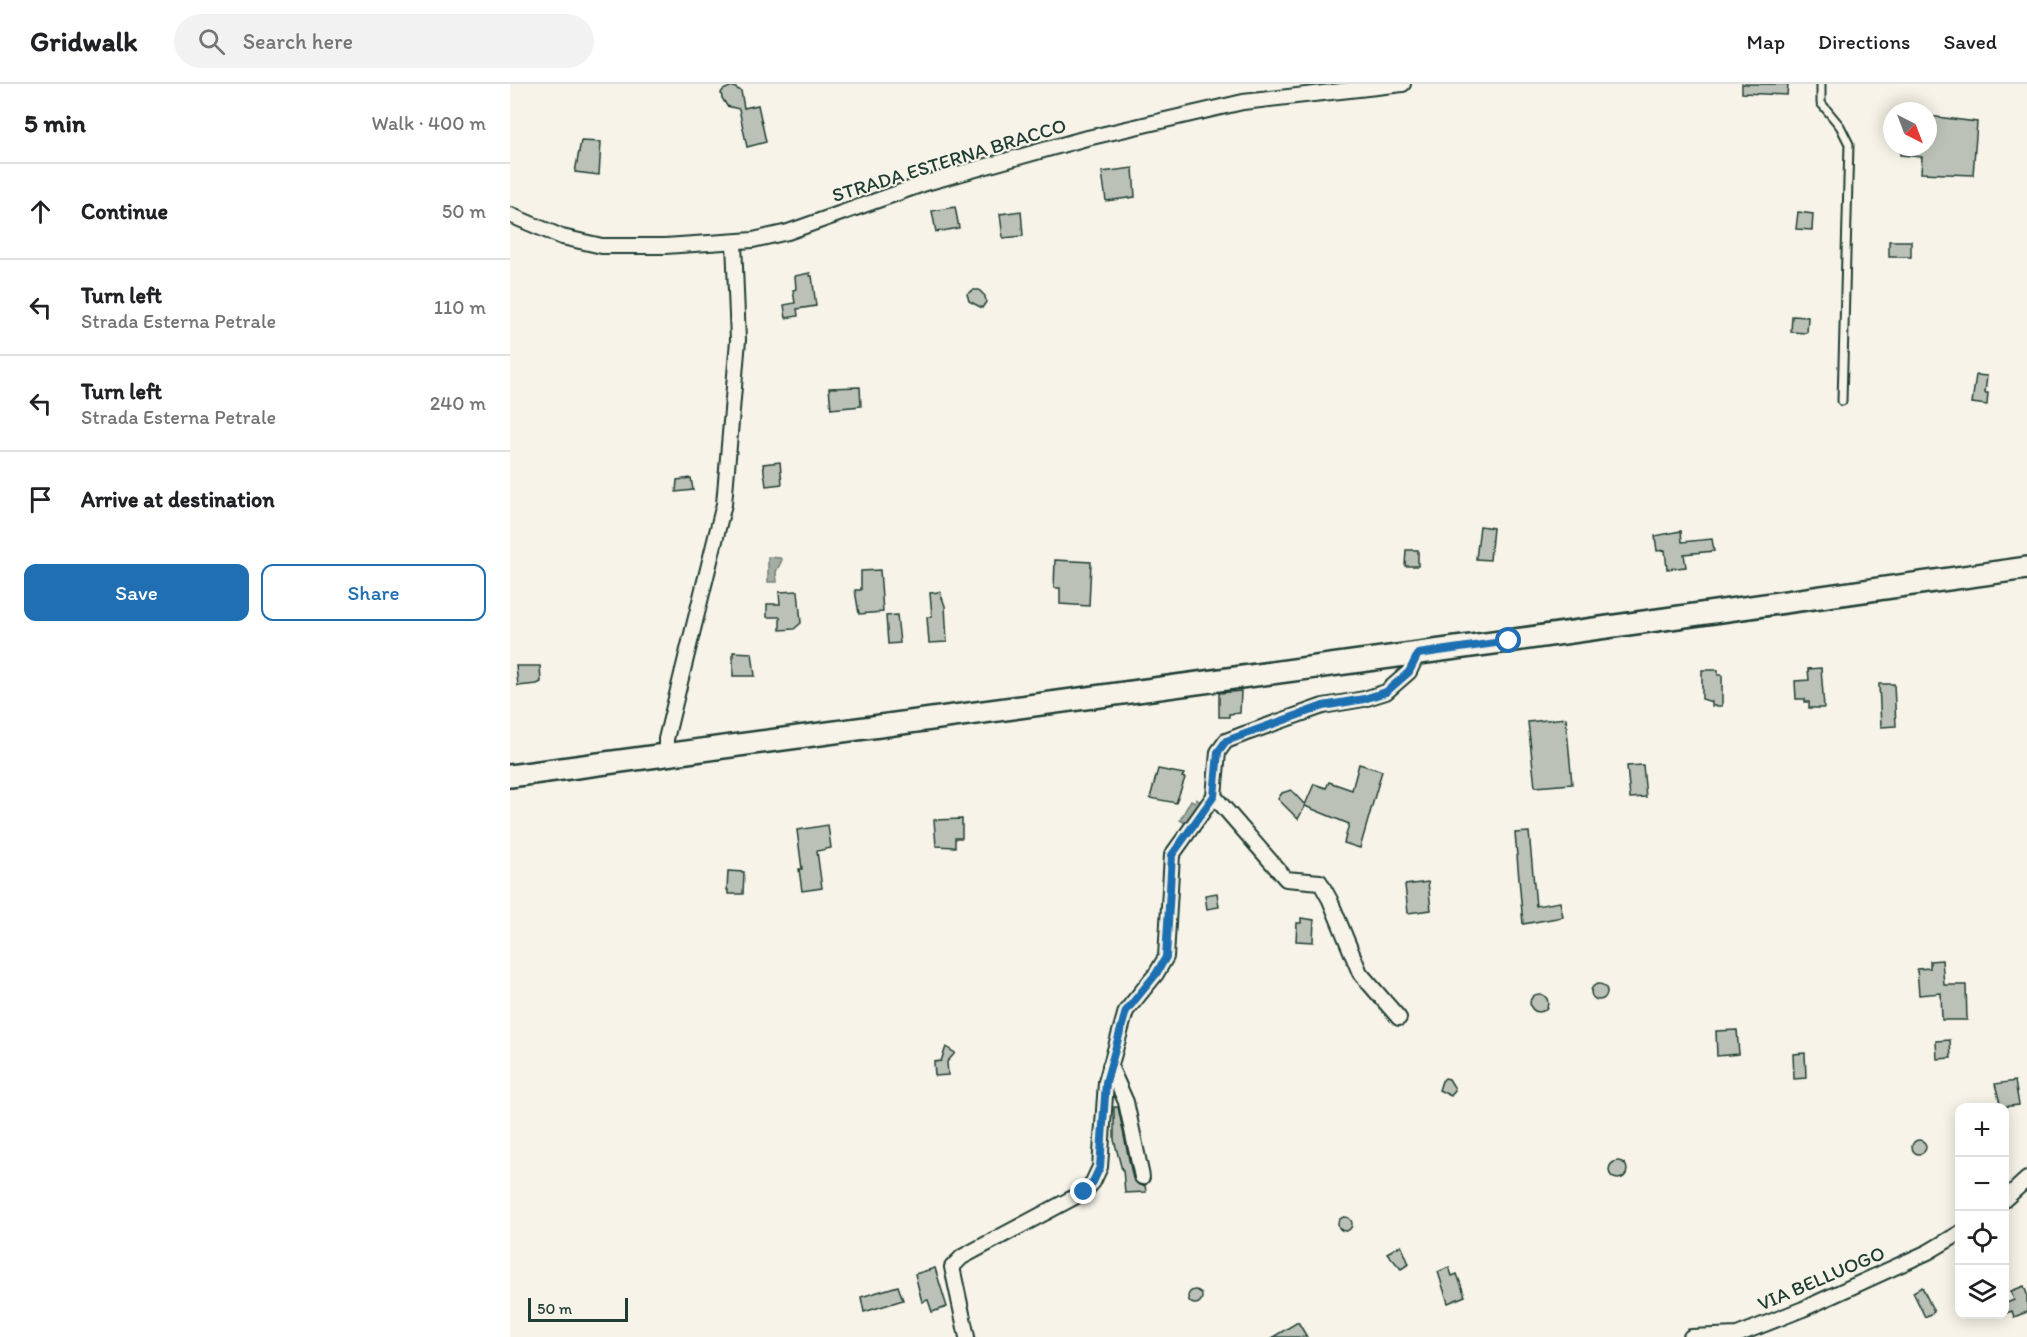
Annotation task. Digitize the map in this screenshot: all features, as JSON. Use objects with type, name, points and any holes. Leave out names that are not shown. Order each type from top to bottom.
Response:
[{"type":"main road","points":[[510,776],[1418,654],[2027,568]]},
{"type":"street","name":"STRADA ESTERNA BRACCO","points":[[510,214],[562,237],[602,246],[665,246],[753,240],[788,232],[927,183],[1083,140],[1243,102],[1354,87],[1403,84]]},
{"type":"street","points":[[666,754],[666,739],[724,504],[738,340],[734,242]]},
{"type":"street","points":[[967,1337],[952,1267],[962,1257],[1084,1192],[1093,1182],[1100,1167],[1106,1082],[1110,1066],[1126,1011],[1156,974],[1166,957],[1172,855],[1214,796],[1218,752],[1226,741],[1323,706],[1364,699],[1386,692],[1409,672],[1418,654]]},
{"type":"street","points":[[1214,796],[1286,879],[1320,882],[1330,900],[1360,973],[1399,1018]]},
{"type":"street","points":[[1110,1066],[1126,1102],[1142,1177]]},
{"type":"street","points":[[2009,1195],[2027,1179]]},
{"type":"street","name":"VIA BELLUOGO","points":[[1691,1337],[1737,1335],[1803,1309],[1929,1252],[1955,1236]]},
{"type":"lane","points":[[1821,84],[1821,103],[1840,126],[1849,144],[1842,401]]},
{"type":"shaded area","points":[[768,557],[782,560],[776,572],[777,582],[768,582]]},
{"type":"shaded area","points":[[1196,799],[1201,802],[1188,825],[1180,820],[1191,800],[1195,802]]},
{"type":"building","points":[[1742,84],[1788,84],[1787,95],[1742,93]]},
{"type":"building","points":[[732,86],[741,91],[744,108],[758,105],[766,142],[747,147],[739,109],[727,106],[722,98],[723,90]]},
{"type":"building","points":[[1937,117],[1977,122],[1973,175],[1921,173],[1922,157],[1911,156],[1937,156]]},
{"type":"building","points":[[581,141],[601,142],[599,175],[575,172]]},
{"type":"building","points":[[1133,168],[1135,197],[1106,201],[1102,172]]},
{"type":"building","points":[[955,207],[959,228],[936,232],[932,211]]},
{"type":"building","points":[[1021,211],[1023,236],[1003,238],[1000,214]]},
{"type":"building","points":[[1798,212],[1813,214],[1812,230],[1796,229]]},
{"type":"building","points":[[1889,241],[1911,241],[1911,257],[1889,257]]},
{"type":"building","points":[[810,273],[816,306],[797,309],[798,316],[786,318],[784,305],[795,303],[793,290],[796,289],[795,276]]},
{"type":"building","points":[[973,290],[979,290],[985,296],[986,302],[982,308],[969,301],[967,294]]},
{"type":"building","points":[[1792,316],[1808,317],[1807,333],[1791,332]]},
{"type":"building","points":[[1976,375],[1987,376],[1985,393],[1988,393],[1987,405],[1972,403]]},
{"type":"building","points":[[860,387],[861,406],[831,409],[829,388]]},
{"type":"building","points":[[780,462],[782,484],[766,486],[763,464]]},
{"type":"building","points":[[691,478],[693,490],[676,492],[677,480]]},
{"type":"building","points":[[1480,526],[1493,528],[1490,560],[1476,559]]},
{"type":"building","points":[[1681,531],[1682,542],[1712,539],[1714,551],[1684,554],[1686,567],[1667,569],[1665,550],[1657,551],[1655,536]]},
{"type":"building","points":[[1406,550],[1418,550],[1418,566],[1405,566]]},
{"type":"building","points":[[1055,560],[1091,562],[1089,606],[1060,604],[1060,588],[1054,588]]},
{"type":"building","points":[[880,570],[883,612],[859,614],[855,590],[861,590],[861,571]]},
{"type":"building","points":[[798,591],[801,623],[794,629],[780,630],[780,617],[767,617],[767,604],[780,604],[779,592]]},
{"type":"building","points":[[940,592],[945,606],[947,642],[929,643],[927,617],[932,617],[930,593]]},
{"type":"building","points":[[897,615],[900,643],[888,644],[886,616]]},
{"type":"building","points":[[733,652],[752,653],[755,676],[733,676]]},
{"type":"building","points":[[516,666],[540,666],[541,682],[518,686]]},
{"type":"building","points":[[1821,668],[1824,708],[1809,708],[1809,702],[1805,702],[1805,699],[1796,699],[1795,681],[1809,680],[1808,669]]},
{"type":"building","points":[[1702,670],[1718,670],[1718,675],[1722,675],[1722,706],[1712,706],[1712,702],[1702,699]]},
{"type":"building","points":[[1879,684],[1894,684],[1896,726],[1881,727]]},
{"type":"building","points":[[1241,691],[1240,713],[1229,714],[1229,717],[1219,717],[1219,693]]},
{"type":"building","points":[[1566,718],[1572,784],[1535,787],[1528,722]]},
{"type":"building","points":[[1359,764],[1382,771],[1360,848],[1344,843],[1349,824],[1305,806],[1298,819],[1278,799],[1282,793],[1291,790],[1305,805],[1314,784],[1326,788],[1329,782],[1352,790]]},
{"type":"building","points":[[1643,765],[1646,797],[1630,798],[1627,766]]},
{"type":"building","points":[[1158,769],[1184,774],[1182,777],[1185,778],[1176,803],[1150,798]]},
{"type":"building","points":[[962,819],[962,838],[955,838],[955,847],[936,846],[934,820]]},
{"type":"building","points":[[828,825],[831,848],[817,851],[822,888],[802,891],[797,830]]},
{"type":"building","points":[[1529,832],[1536,906],[1560,902],[1563,917],[1523,924],[1515,833]]},
{"type":"building","points":[[728,871],[744,872],[743,894],[728,894]]},
{"type":"building","points":[[1428,882],[1431,910],[1408,913],[1405,885]]},
{"type":"building","points":[[1217,893],[1219,907],[1207,909],[1205,895]]},
{"type":"building","points":[[1301,918],[1314,920],[1313,942],[1296,941],[1297,923],[1301,923]]},
{"type":"building","points":[[1942,960],[1944,985],[1966,985],[1967,1020],[1942,1020],[1941,993],[1919,995],[1917,969],[1930,968],[1930,961]]},
{"type":"building","points":[[1596,984],[1602,984],[1607,992],[1605,998],[1596,1000],[1591,995],[1591,989]]},
{"type":"building","points":[[1535,994],[1543,994],[1548,999],[1546,1010],[1535,1012],[1530,1007],[1530,999]]},
{"type":"building","points":[[1737,1030],[1739,1054],[1717,1056],[1716,1031]]},
{"type":"building","points":[[1950,1040],[1951,1058],[1937,1059],[1936,1041]]},
{"type":"building","points":[[946,1047],[955,1053],[947,1062],[948,1075],[935,1076],[934,1062],[941,1061]]},
{"type":"building","points":[[1805,1053],[1806,1078],[1794,1079],[1793,1054]]},
{"type":"building","points":[[1445,1078],[1449,1079],[1455,1090],[1451,1096],[1439,1090]]},
{"type":"building","points":[[2015,1081],[2019,1105],[2009,1106],[2009,1103],[2000,1103],[1995,1084]]},
{"type":"building","points":[[1114,1107],[1118,1107],[1133,1179],[1139,1185],[1145,1185],[1146,1192],[1125,1193],[1123,1170],[1114,1140]]},
{"type":"building","points":[[1919,1140],[1924,1142],[1926,1147],[1924,1152],[1919,1154],[1914,1152],[1912,1147],[1914,1142]]},
{"type":"building","points":[[1618,1161],[1624,1164],[1627,1170],[1624,1176],[1618,1179],[1612,1176],[1609,1170],[1612,1164]]},
{"type":"building","points":[[1342,1217],[1348,1217],[1352,1224],[1348,1231],[1342,1231],[1338,1227],[1338,1221]]},
{"type":"building","points":[[1401,1245],[1409,1264],[1401,1269],[1387,1253]]},
{"type":"building","points":[[1449,1267],[1452,1276],[1457,1274],[1465,1296],[1448,1303],[1438,1272]]},
{"type":"building","points":[[935,1268],[947,1307],[932,1312],[928,1300],[922,1302],[915,1274]]},
{"type":"building","points":[[898,1286],[903,1300],[864,1312],[861,1297]]},
{"type":"building","points":[[2024,1286],[2027,1294],[2027,1312],[2014,1317],[2012,1311],[2009,1312],[2009,1302],[2014,1300],[2011,1291]]},
{"type":"building","points":[[1922,1287],[1934,1312],[1925,1317],[1913,1292]]},
{"type":"building","points":[[1195,1290],[1200,1292],[1202,1297],[1200,1302],[1195,1304],[1190,1302],[1188,1297],[1190,1292]]},
{"type":"building","points":[[1298,1322],[1307,1337],[1273,1337]]},
{"type":"route","points":[[1084,1192],[1093,1182],[1100,1167],[1106,1082],[1126,1011],[1156,974],[1166,957],[1172,855],[1193,822],[1214,796],[1218,752],[1226,741],[1323,706],[1364,699],[1386,692],[1409,672],[1418,654],[1509,641]]}]
